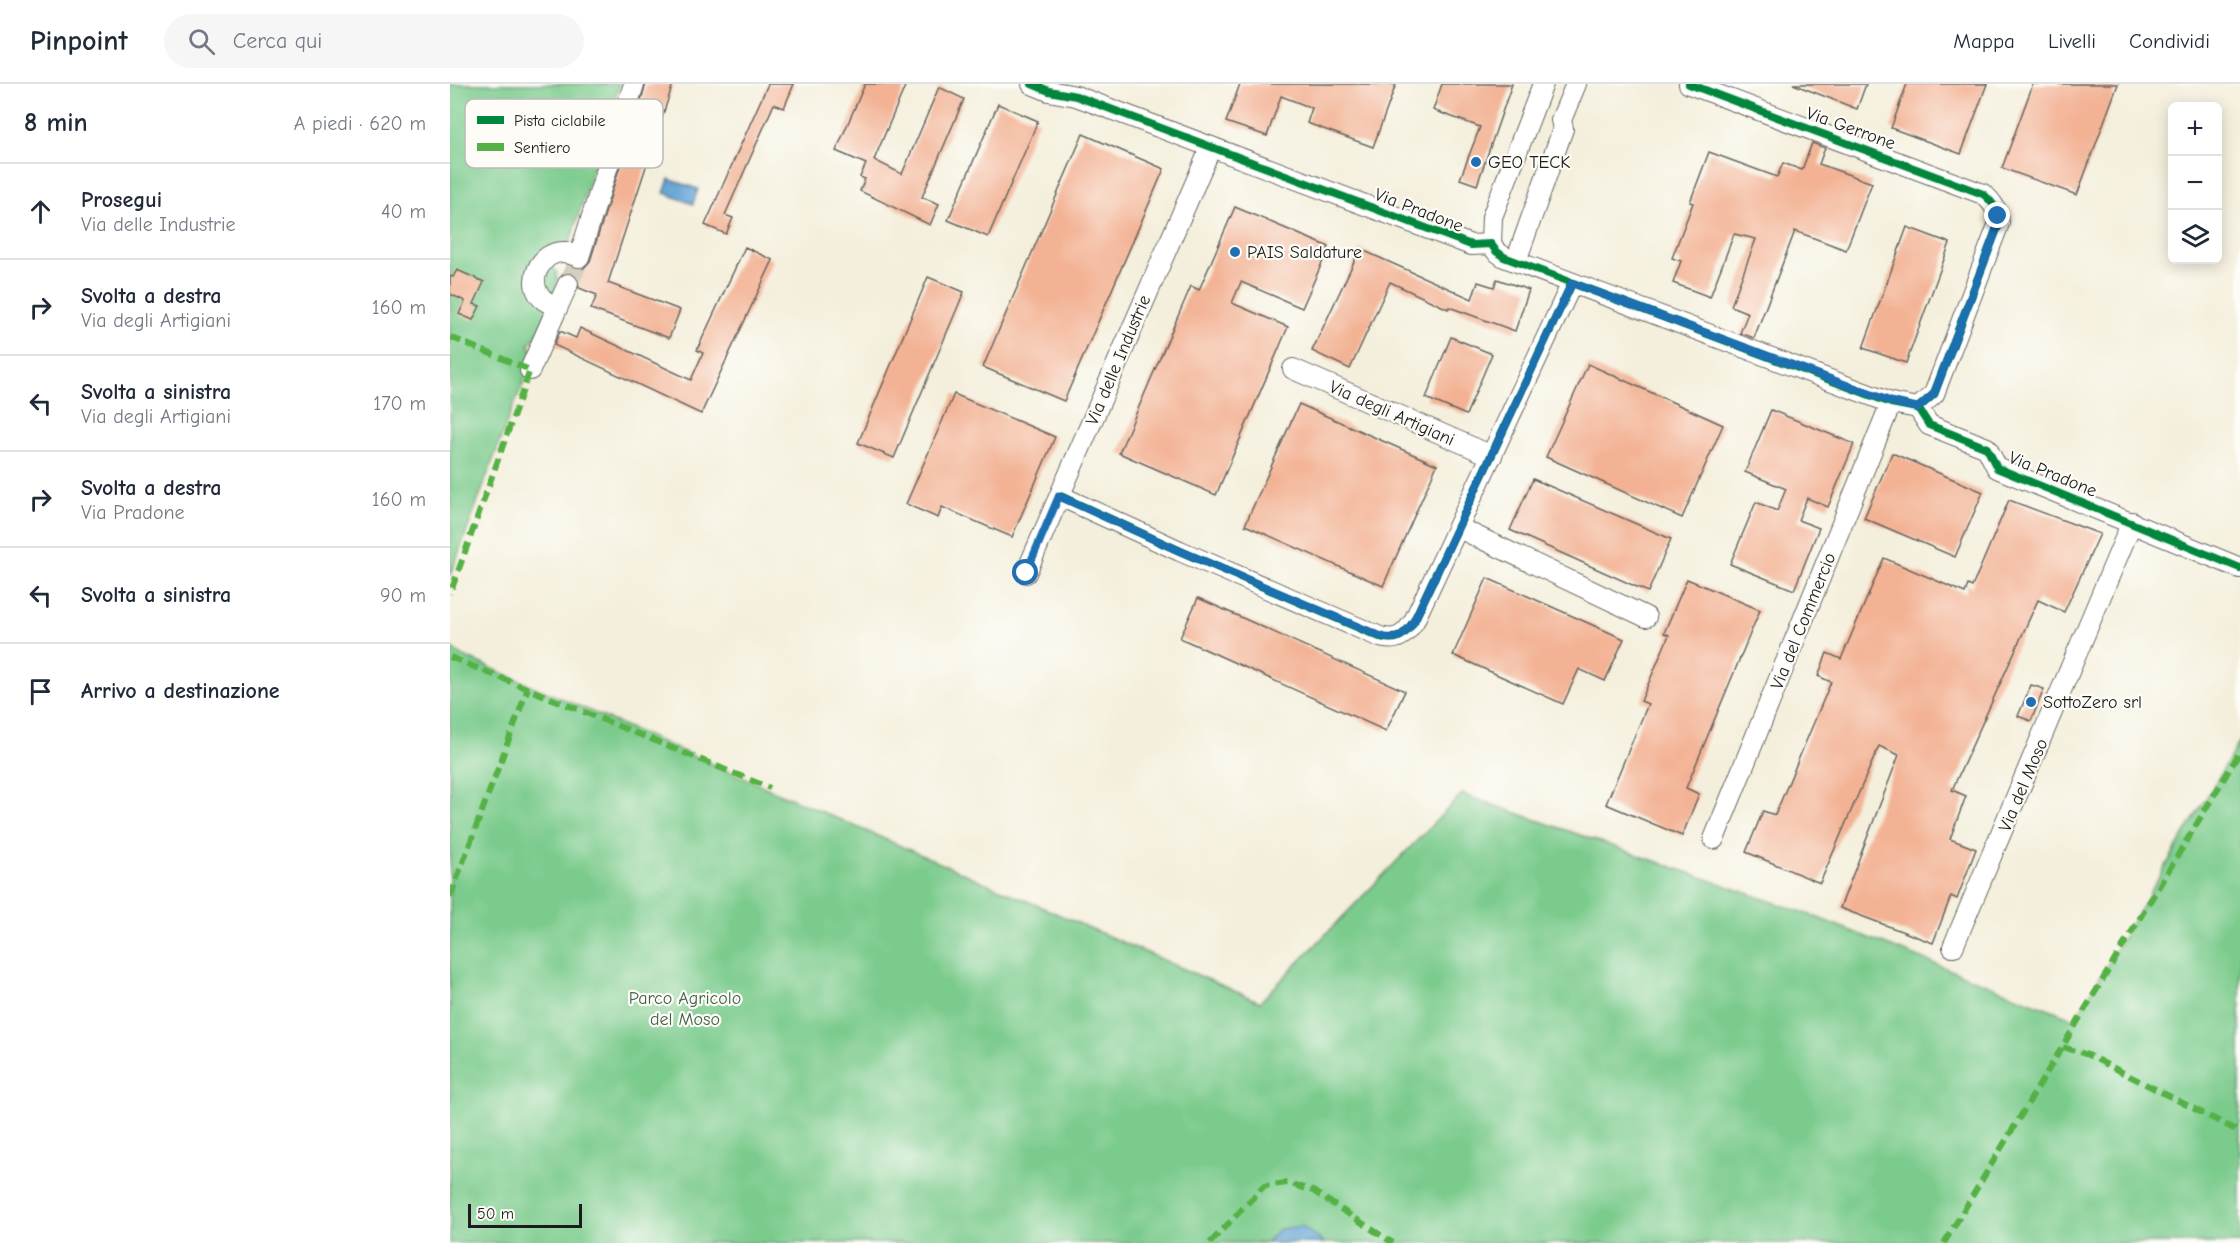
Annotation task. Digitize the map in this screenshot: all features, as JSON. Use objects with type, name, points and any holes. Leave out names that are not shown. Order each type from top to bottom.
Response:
[{"type":"street","points":[[629,99],[634,84]]},
{"type":"street","name":"Via Pradone","points":[[1032,84],[1064,89],[1076,96],[1471,245],[1491,244],[1496,251],[1516,261],[1572,283],[1892,402],[1918,408],[1929,425],[1988,448],[1996,468],[2240,568]]},
{"type":"street","points":[[1491,244],[1492,217],[1543,84]]},
{"type":"street","points":[[1516,261],[1563,129],[1561,120],[1576,84]]},
{"type":"street","name":"Via Gerrone","points":[[1689,84],[1983,194],[1991,200],[1996,208],[1999,223],[1934,394],[1918,408]]},
{"type":"street","points":[[1533,109],[1561,120]]},
{"type":"street","name":"Via delle Industrie","points":[[1026,573],[1211,147]]},
{"type":"street","points":[[558,306],[544,300],[536,290],[535,277],[538,265],[550,255],[565,252],[577,261],[607,168]]},
{"type":"street","points":[[1059,496],[1180,551],[1388,639],[1399,638],[1414,621],[1572,283]]},
{"type":"street","points":[[530,370],[568,284]]},
{"type":"street","name":"Via degli Artigiani","points":[[1293,369],[1492,456]]},
{"type":"street","name":"Via del Commercio","points":[[1714,839],[1892,402]]},
{"type":"street","name":"Via del Moso","points":[[1953,947],[2132,522]]},
{"type":"street","points":[[1459,528],[1646,617]]},
{"type":"green space","points":[[450,84],[620,84],[615,99],[465,99],[465,168],[593,168],[566,255],[550,262],[558,279],[544,322],[529,344],[535,356],[508,419],[450,577]]},
{"type":"green space","name":"Parco Agricolo del Moso","points":[[450,646],[461,655],[1260,1002],[1462,794],[1808,914],[2075,1019],[2240,741],[2240,1243],[450,1243]]},
{"type":"water","points":[[669,179],[698,189],[693,204],[664,193]]},
{"type":"water","points":[[1302,1226],[1324,1243],[1266,1243],[1279,1229]]},
{"type":"building","points":[[646,84],[673,84],[663,115],[663,99],[641,99]]},
{"type":"building","points":[[768,84],[794,84],[784,108],[774,104],[725,215],[733,218],[726,234],[705,225]]},
{"type":"building","points":[[865,84],[906,84],[874,160],[902,174],[939,87],[964,99],[922,197],[939,204],[930,225],[860,191],[865,179],[860,177],[866,164],[836,151]]},
{"type":"building","points":[[1240,84],[1396,84],[1373,147],[1307,123],[1312,108],[1281,96],[1267,136],[1226,122]]},
{"type":"building","points":[[1442,84],[1512,84],[1477,185],[1460,179],[1480,127],[1433,110]]},
{"type":"building","points":[[1793,84],[1866,84],[1857,109]]},
{"type":"building","points":[[1907,84],[1987,84],[1961,154],[1891,128]]},
{"type":"building","points":[[2033,84],[2118,84],[2077,195],[2002,168]]},
{"type":"building","points":[[998,104],[1038,121],[988,237],[948,220]]},
{"type":"building","points":[[1083,134],[1164,169],[1064,401],[983,367]]},
{"type":"building","points":[[1812,143],[1825,148],[1819,164],[1872,183],[1846,250],[1795,231],[1754,338],[1740,333],[1748,313],[1731,306],[1756,239],[1734,234],[1710,297],[1673,283],[1681,261],[1672,258],[1709,152],[1777,177],[1783,163],[1802,170]]},
{"type":"building","points":[[619,168],[646,168],[608,283],[680,310],[669,338],[591,309],[597,295],[579,288],[578,278],[568,272],[571,267],[583,269],[590,261]]},
{"type":"building","points":[[1235,207],[1329,247],[1302,308],[1241,282],[1232,303],[1288,327],[1216,495],[1119,453],[1191,286],[1199,290]]},
{"type":"building","points":[[1907,227],[1950,243],[1906,363],[1863,348]]},
{"type":"building","points":[[745,247],[773,260],[701,414],[554,345],[560,331],[576,338],[580,328],[691,380],[703,353],[697,350]]},
{"type":"building","points":[[1360,249],[1472,299],[1478,282],[1494,287],[1497,279],[1529,290],[1515,331],[1449,307],[1448,309],[1390,282],[1350,369],[1312,351]]},
{"type":"building","points":[[457,270],[484,282],[474,304],[480,306],[473,320],[459,314],[465,301],[450,294],[450,276],[453,277]]},
{"type":"building","points":[[928,277],[964,292],[894,458],[858,443]]},
{"type":"building","points":[[1451,337],[1492,354],[1466,415],[1426,398]]},
{"type":"building","points":[[1588,364],[1723,425],[1682,518],[1546,457]]},
{"type":"building","points":[[954,394],[1055,437],[1012,537],[942,507],[938,518],[906,504]]},
{"type":"building","points":[[1299,404],[1437,465],[1383,586],[1245,525]]},
{"type":"building","points":[[1771,410],[1854,444],[1828,507],[1807,498],[1798,520],[1819,528],[1794,590],[1730,564],[1756,502],[1777,511],[1786,489],[1745,472]]},
{"type":"building","points":[[1892,453],[1983,492],[1955,557],[1864,518]]},
{"type":"building","points":[[1533,479],[1671,539],[1648,592],[1510,530]]},
{"type":"building","points":[[2009,500],[2100,534],[2064,612],[2038,600],[1952,790],[1966,796],[1950,839],[1976,849],[1957,899],[1951,896],[1933,943],[1840,908],[1899,755],[1879,746],[1820,883],[1746,852],[1763,811],[1775,815],[1831,682],[1818,676],[1827,653],[1841,659],[1884,558],[1965,593],[1968,585],[1972,587]]},
{"type":"building","points":[[1487,578],[1624,639],[1605,681],[1579,669],[1563,704],[1453,655]]},
{"type":"building","points":[[1687,579],[1760,610],[1686,788],[1699,794],[1682,836],[1606,804],[1648,704],[1641,701],[1669,635],[1664,633]]},
{"type":"building","points":[[1198,598],[1405,691],[1386,731],[1180,638]]},
{"type":"building","name":"SottoZero srl","points":[[2031,685],[2044,689],[2031,721],[2018,716]]},
{"type":"tunnel","points":[[568,284],[576,266]]},
{"type":"marked path","points":[[450,337],[530,370],[450,594]]},
{"type":"marked path","points":[[450,657],[770,788]]},
{"type":"marked path","points":[[450,897],[528,688]]},
{"type":"marked path","points":[[1944,1243],[2240,752]]},
{"type":"marked path","points":[[2063,1047],[2088,1055],[2240,1132]]},
{"type":"marked path","points":[[1210,1243],[1264,1186],[1288,1183],[1313,1191],[1393,1243]]},
{"type":"cycle path","points":[[1032,84],[1049,91],[1076,96],[1471,245],[1491,244],[1504,257],[1891,403],[1918,408],[1929,425],[1987,448],[1997,468],[2240,568]]},
{"type":"cycle path","points":[[1689,84],[1983,194],[1992,203],[1999,223],[1934,394],[1918,408]]},
{"type":"cycle path","points":[[1060,496],[1180,551],[1380,637],[1396,638],[1414,621],[1572,283]]},
{"type":"place","name":"GEO TECK","points":[[1476,162]]},
{"type":"place","name":"PAIS Saldature","points":[[1235,252]]},
{"type":"place","name":"SottoZero srl","points":[[2031,702]]},
{"type":"route","points":[[1026,573],[1059,496],[1180,551],[1380,636],[1388,639],[1399,638],[1414,621],[1572,283],[1892,402],[1918,408],[1934,394],[1999,223],[1998,216]]}]
